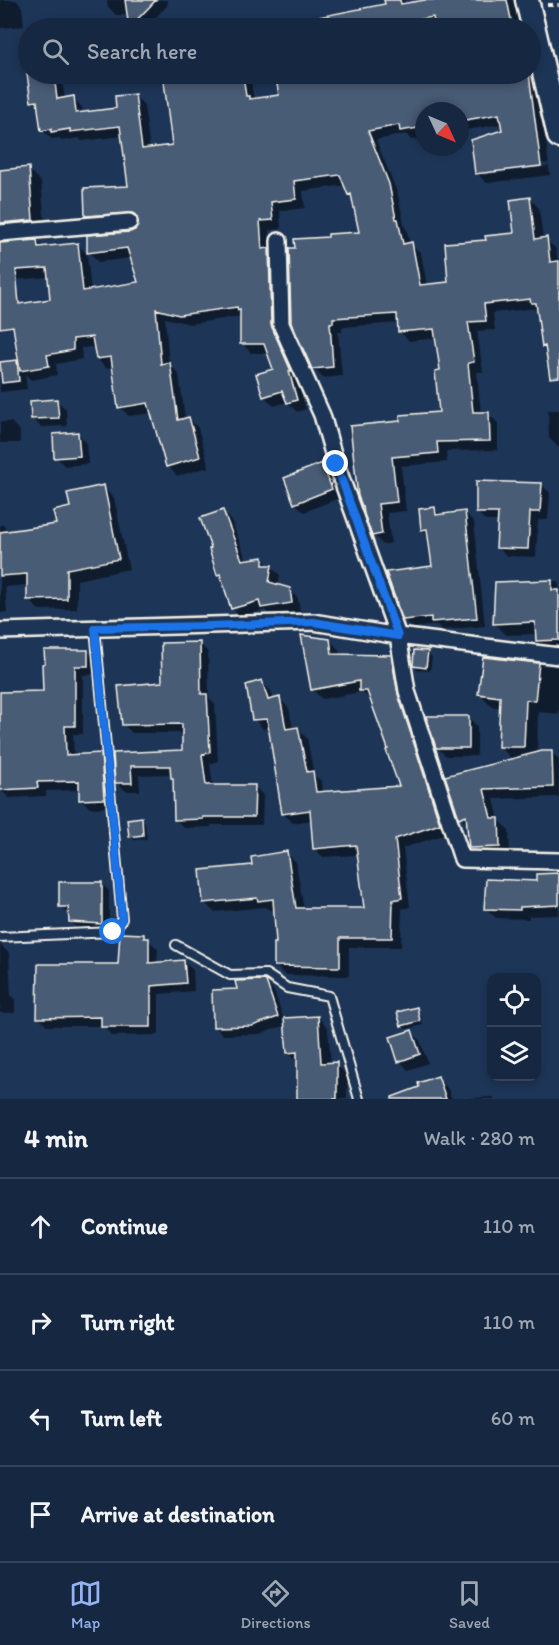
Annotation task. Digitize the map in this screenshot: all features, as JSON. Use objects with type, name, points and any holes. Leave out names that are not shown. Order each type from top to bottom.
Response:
[{"type":"street","points":[[527,0],[531,18]]},
{"type":"street","points":[[541,60],[559,136]]},
{"type":"street","points":[[0,234],[129,222]]},
{"type":"street","points":[[279,241],[281,324],[322,415],[336,464],[398,636],[407,690],[462,859],[559,861]]},
{"type":"street","points":[[0,631],[313,622],[398,636],[559,656]]},
{"type":"lane","points":[[0,937],[113,932],[122,919],[95,628]]},
{"type":"lane","points":[[177,945],[230,975],[266,974],[287,988],[329,996],[358,1099]]},
{"type":"building","points":[[125,0],[156,0],[139,18],[128,18]]},
{"type":"building","points":[[384,0],[400,0],[401,4],[425,0],[507,0],[511,18],[313,18],[385,4]]},
{"type":"building","points":[[28,84],[55,84],[57,99],[74,96],[76,113],[116,108],[115,96],[135,94],[142,149],[172,145],[164,84],[244,84],[246,96],[249,96],[249,99],[279,95],[277,84],[530,84],[541,166],[475,174],[471,140],[502,130],[499,114],[469,119],[469,102],[415,102],[415,128],[400,131],[399,125],[368,131],[389,184],[403,244],[412,242],[420,285],[448,282],[445,243],[486,240],[485,236],[514,233],[510,200],[530,197],[535,239],[547,237],[550,262],[559,261],[559,377],[550,378],[545,346],[542,347],[536,303],[531,303],[530,299],[484,304],[486,321],[468,322],[474,362],[468,363],[473,412],[489,412],[490,441],[437,442],[438,453],[392,457],[397,502],[378,504],[382,534],[372,536],[358,496],[350,426],[400,421],[400,415],[439,412],[435,371],[440,370],[434,329],[398,332],[397,314],[333,318],[333,323],[330,323],[333,367],[312,369],[291,322],[289,248],[295,248],[294,239],[359,232],[351,194],[348,195],[340,175],[294,181],[296,199],[271,202],[273,220],[260,221],[262,249],[269,248],[271,325],[291,371],[289,371],[297,400],[287,403],[282,391],[263,397],[256,374],[273,369],[264,344],[240,344],[240,309],[238,310],[237,307],[179,315],[156,309],[161,364],[170,362],[178,420],[189,417],[200,457],[166,467],[148,403],[118,408],[111,357],[96,359],[92,337],[73,339],[73,350],[47,355],[49,366],[20,371],[13,326],[0,328],[0,243],[37,240],[38,247],[78,243],[83,291],[138,282],[127,248],[87,253],[87,235],[130,232],[138,226],[137,217],[133,213],[85,216],[84,188],[128,186],[120,126],[70,132],[70,129],[41,131],[37,101],[31,102]],"holes":[[[47,268],[50,299],[19,304],[16,270]]]},
{"type":"building","points":[[29,167],[33,220],[0,223],[0,170]]},
{"type":"building","points":[[17,360],[19,381],[2,383],[0,362]]},
{"type":"building","points":[[57,399],[59,418],[31,419],[30,401]]},
{"type":"building","points":[[78,432],[80,456],[54,458],[53,434]]},
{"type":"building","points":[[322,463],[332,489],[294,504],[284,478]]},
{"type":"building","points":[[476,481],[542,483],[540,512],[530,512],[528,549],[496,548],[498,513],[476,513]]},
{"type":"building","points":[[104,485],[119,559],[67,569],[67,599],[27,600],[27,574],[0,576],[0,532],[56,524],[53,511],[70,507],[67,493]]},
{"type":"building","points":[[435,507],[436,515],[465,511],[477,618],[431,622],[431,617],[403,620],[397,605],[386,572],[432,566],[427,529],[421,530],[419,509]]},
{"type":"building","points":[[223,510],[242,560],[263,557],[263,565],[272,565],[269,582],[290,588],[292,603],[261,608],[259,601],[231,609],[220,574],[217,575],[209,549],[211,548],[200,518]]},
{"type":"building","points":[[552,580],[552,590],[559,590],[559,640],[536,641],[535,622],[493,624],[495,582]]},
{"type":"building","points":[[301,635],[330,639],[332,654],[391,655],[398,694],[440,824],[395,839],[402,898],[393,900],[392,938],[340,938],[340,967],[274,966],[274,943],[276,943],[273,899],[258,901],[257,898],[203,903],[200,870],[252,865],[251,857],[287,851],[296,908],[364,908],[356,845],[313,849],[310,810],[282,814],[267,719],[252,720],[246,685],[262,680],[268,700],[280,697],[286,729],[298,727],[307,772],[313,771],[316,792],[399,786],[367,691],[359,691],[359,681],[311,690]]},
{"type":"building","points":[[200,642],[201,694],[207,694],[210,752],[202,755],[206,785],[255,785],[254,817],[203,817],[203,819],[174,820],[173,778],[171,778],[170,766],[131,766],[132,783],[115,783],[113,753],[182,750],[182,724],[122,725],[118,686],[162,682],[161,643]]},
{"type":"building","points":[[44,650],[88,650],[88,666],[75,666],[75,726],[65,726],[66,755],[101,753],[104,799],[79,800],[79,781],[37,782],[38,788],[0,790],[0,692],[43,691]]},
{"type":"building","points":[[414,650],[428,651],[426,668],[413,666]]},
{"type":"building","points":[[483,657],[539,663],[535,701],[526,700],[524,747],[498,747],[500,697],[478,694]]},
{"type":"building","points":[[426,716],[469,716],[469,748],[436,748]]},
{"type":"building","points":[[542,751],[552,751],[553,787],[484,789],[491,818],[499,818],[500,847],[469,848],[466,815],[459,818],[445,776]]},
{"type":"building","points":[[142,817],[143,835],[129,837],[127,819]]},
{"type":"building","points":[[559,873],[559,905],[520,907],[520,910],[484,909],[486,879],[536,881],[536,874]]},
{"type":"building","points":[[59,882],[102,882],[102,924],[69,922],[68,907],[59,907]]},
{"type":"building","points":[[120,933],[144,934],[144,938],[149,938],[149,963],[184,960],[186,983],[151,986],[151,1027],[101,1027],[101,1017],[37,1018],[38,964],[118,964]]},
{"type":"building","points":[[264,980],[278,1017],[252,1026],[213,1027],[212,990],[237,989],[235,981]]},
{"type":"building","points":[[417,1007],[420,1021],[401,1026],[397,1012]]},
{"type":"building","points":[[318,1016],[321,1063],[337,1062],[337,1099],[297,1099],[297,1052],[287,1053],[284,1018]]},
{"type":"building","points":[[412,1030],[420,1054],[398,1062],[390,1037]]},
{"type":"building","points":[[438,1076],[446,1099],[392,1099],[392,1097],[419,1087],[418,1083]]},
{"type":"route","points":[[113,932],[122,919],[95,628],[313,622],[398,636],[336,464]]}]
